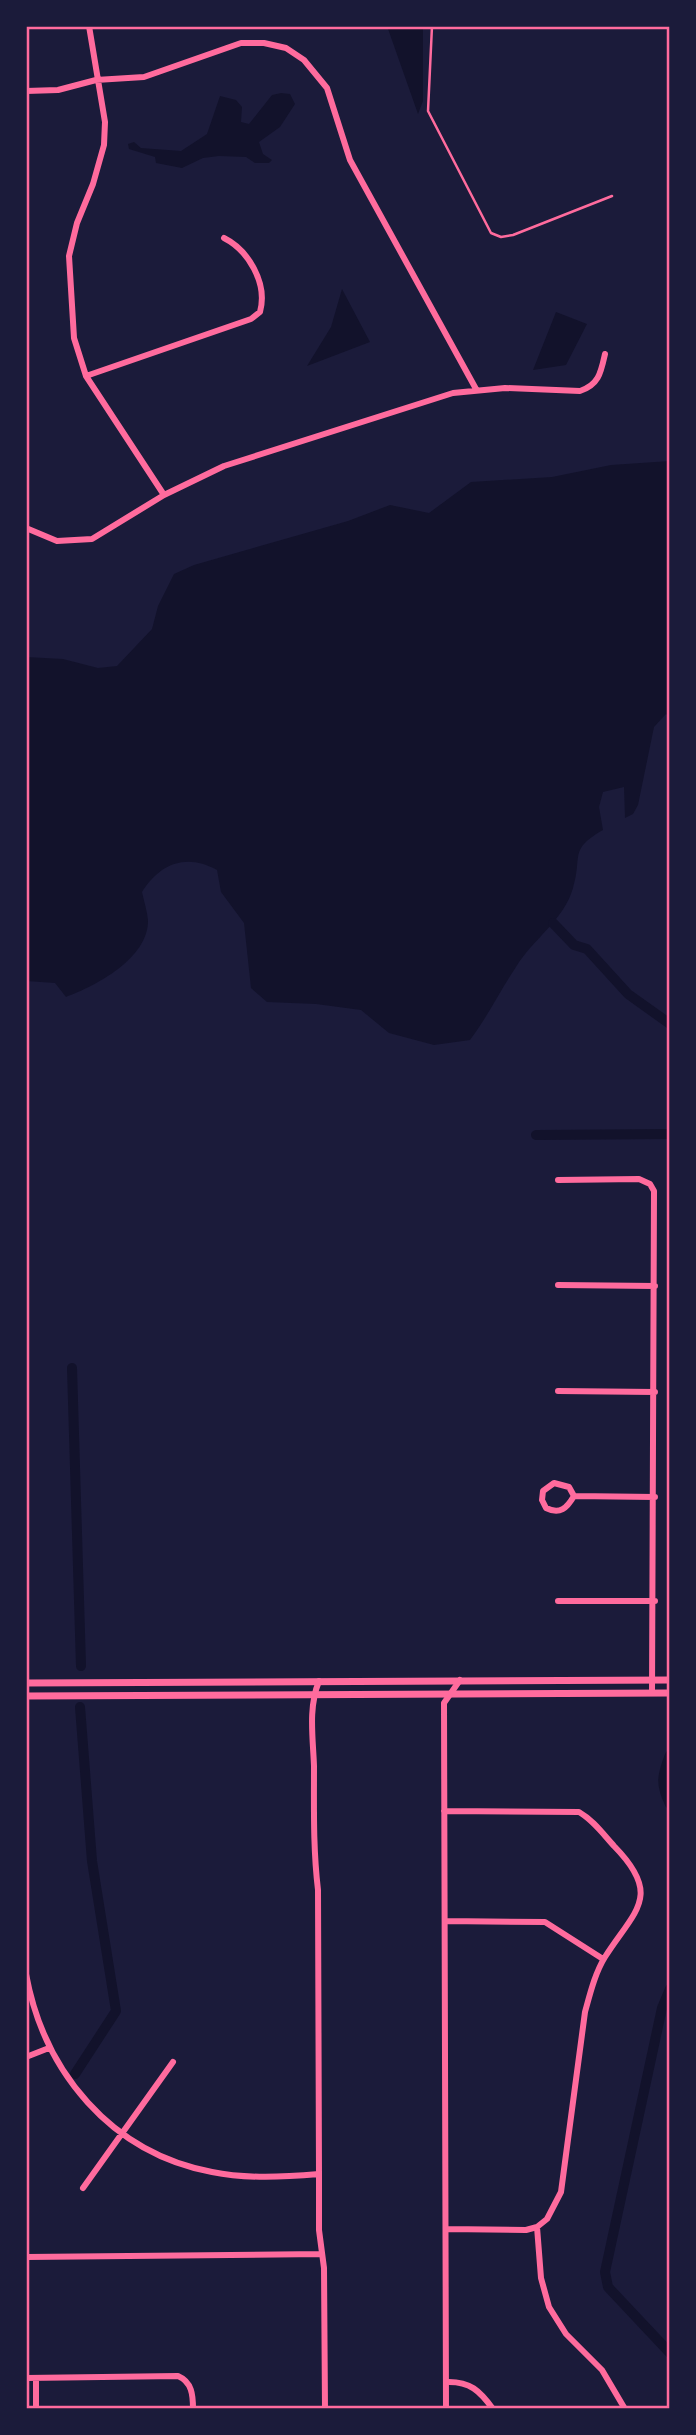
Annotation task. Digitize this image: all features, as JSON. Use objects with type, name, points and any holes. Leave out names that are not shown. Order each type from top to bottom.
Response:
[{"type":"street","points":[[89,26],[105,122],[104,145],[93,184],[76,223],[68,272],[74,338],[86,376],[164,495]]},
{"type":"street","points":[[26,91],[58,90],[96,80],[144,77],[241,43],[264,43],[286,48],[304,60],[327,88],[350,160],[476,389]]},
{"type":"street","points":[[86,376],[251,319],[260,312],[262,292],[251,262],[241,247],[224,238]]},
{"type":"street","points":[[26,528],[57,541],[92,539],[164,495],[224,466],[453,393],[476,389],[580,391],[592,387],[600,375],[605,354]]},
{"type":"street","points":[[558,1180],[642,1180],[654,1191],[653,1693]]},
{"type":"street","points":[[558,1285],[655,1286]]},
{"type":"street","points":[[558,1391],[655,1392]]},
{"type":"street","points":[[554,1483],[569,1487],[574,1496],[565,1509],[559,1511],[546,1508],[542,1491],[554,1483]]},
{"type":"street","points":[[574,1496],[655,1497]]},
{"type":"street","points":[[558,1601],[655,1601]]},
{"type":"street","points":[[446,2409],[444,1703],[460,1680]]},
{"type":"street","points":[[26,1683],[670,1680]]},
{"type":"street","points":[[319,1681],[314,1694],[313,1852],[318,1890],[318,2174],[325,2409]]},
{"type":"street","points":[[91,1683],[91,1695]]},
{"type":"street","points":[[156,1683],[156,1695]]},
{"type":"street","points":[[26,1696],[670,1693]]},
{"type":"street","points":[[444,1811],[572,1811],[587,1817],[633,1866],[641,1894],[632,1922],[603,1959],[585,2012],[561,2192],[547,2218],[537,2227],[526,2230],[446,2229]]},
{"type":"street","points":[[445,1921],[545,1922],[603,1959]]},
{"type":"street","points":[[26,1975],[49,2048],[80,2096],[97,2115],[123,2134],[164,2157],[211,2172],[244,2176],[318,2174]]},
{"type":"street","points":[[26,2057],[49,2048]]},
{"type":"street","points":[[83,2188],[173,2062]]},
{"type":"street","points":[[537,2227],[541,2278],[549,2307],[566,2334],[602,2370],[625,2409]]},
{"type":"street","points":[[26,2257],[322,2254]]},
{"type":"street","points":[[26,2378],[178,2376],[188,2383],[192,2391],[193,2409]]},
{"type":"street","points":[[36,2378],[36,2409]]},
{"type":"street","points":[[446,2382],[466,2383],[476,2388],[494,2409]]},
{"type":"lane","points":[[432,26],[428,111],[491,233],[501,237],[513,235],[612,196]]},
{"type":"shaded area","points":[[387,26],[423,26],[423,101],[418,114]]},
{"type":"shaded area","points":[[290,94],[295,104],[280,127],[259,142],[263,154],[272,160],[269,163],[255,163],[246,157],[219,156],[203,158],[182,168],[156,163],[155,157],[129,149],[128,144],[134,142],[141,148],[181,151],[207,134],[220,96],[236,100],[242,107],[241,122],[249,124],[272,95]]},
{"type":"shaded area","points":[[342,289],[370,342],[307,366],[331,327]]},
{"type":"shaded area","points":[[556,312],[587,324],[566,365],[533,370]]},
{"type":"shaded area","points":[[670,461],[670,717],[666,714],[654,727],[638,805],[633,814],[625,818],[624,787],[603,792],[599,807],[603,830],[581,849],[569,899],[563,910],[523,957],[470,1040],[434,1045],[389,1033],[361,1010],[316,1004],[267,1002],[251,988],[244,923],[221,892],[217,870],[195,862],[175,864],[149,882],[142,892],[148,920],[146,934],[140,947],[119,969],[92,986],[66,997],[55,983],[26,981],[26,657],[63,659],[98,668],[117,666],[152,629],[158,606],[174,574],[194,565],[348,521],[390,505],[429,513],[471,482],[552,477],[611,465]]},
{"type":"waterway","points":[[553,923],[574,945],[587,949],[628,994],[670,1024]]},
{"type":"waterway","points":[[536,1135],[670,1134]]},
{"type":"waterway","points":[[72,1368],[81,1666]]},
{"type":"waterway","points":[[75,2074],[116,2011],[92,1861],[80,1707]]},
{"type":"waterway","points":[[670,1755],[663,1780],[670,1804]]},
{"type":"waterway","points":[[670,1989],[662,2008],[605,2272],[608,2287],[670,2353]]}]
